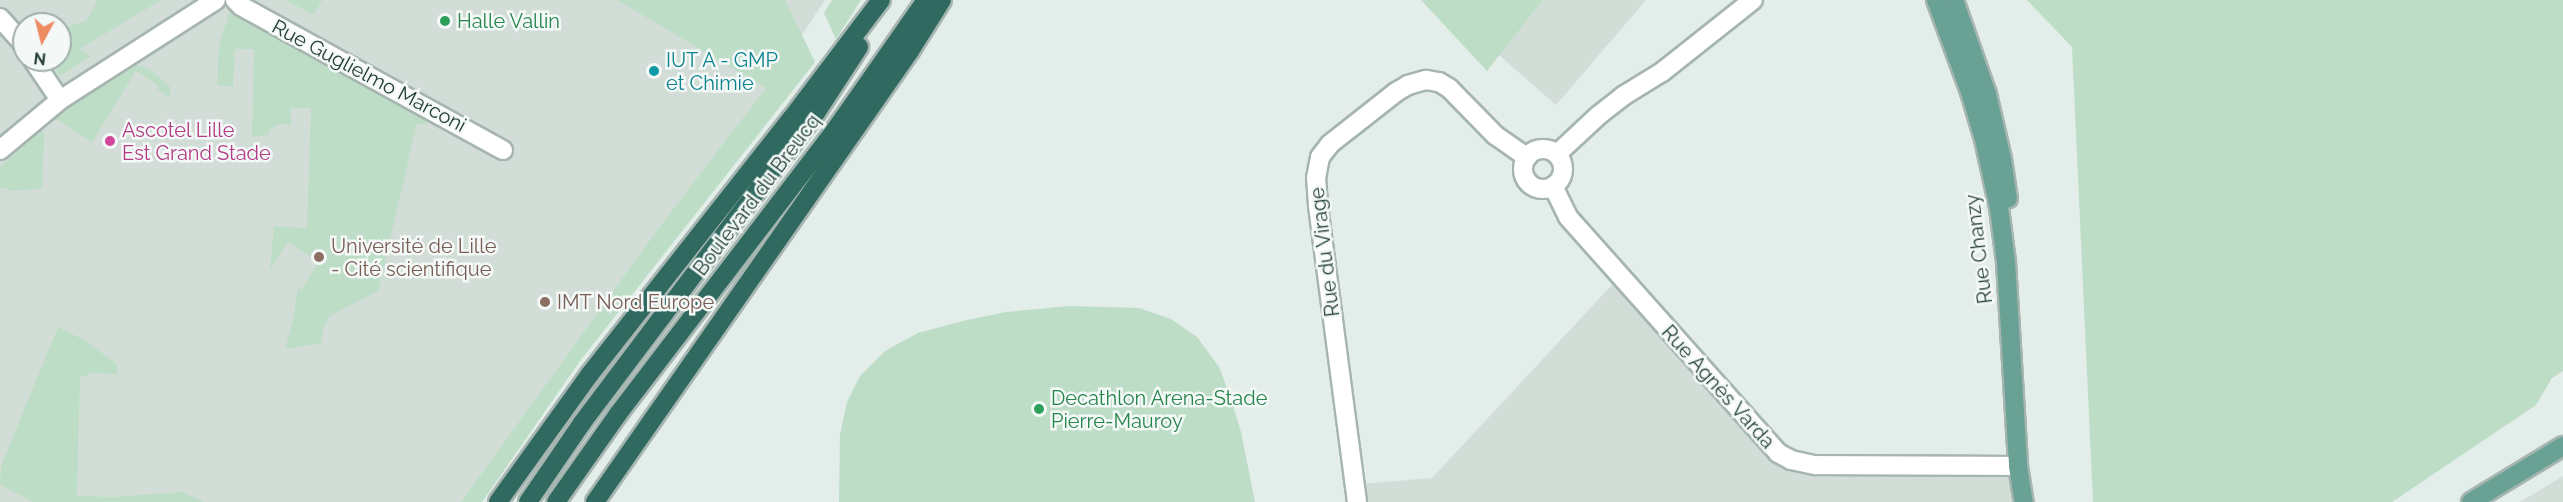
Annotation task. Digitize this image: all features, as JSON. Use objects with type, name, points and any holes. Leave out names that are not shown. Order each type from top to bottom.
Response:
[{"type":"highway","points":[[496,502],[584,382],[791,119],[881,0]]},
{"type":"highway","name":"Boulevard du Breucq","points":[[528,502],[589,414],[816,113],[890,0]]},
{"type":"highway","name":"Boulevard du Breucq","points":[[556,502],[611,423],[835,130],[926,0]]},
{"type":"highway","points":[[596,502],[910,51],[942,0]]},
{"type":"highway","points":[[581,502],[647,408],[758,268]]},
{"type":"main road","name":"Rue Chanzy","points":[[1936,0],[1970,92],[1984,139],[1999,208],[2006,262],[2018,466],[2024,502]]},
{"type":"main road","name":"Rue Chanzy","points":[[1954,0],[1987,94],[2005,175],[2013,251],[2023,432],[2028,469],[2037,502]]},
{"type":"main road","points":[[2471,502],[2563,446]]},
{"type":"street","points":[[0,150],[60,100],[216,0]]},
{"type":"street","name":"Rue Guglielmo Marconi","points":[[236,0],[241,6],[503,150]]},
{"type":"street","points":[[1557,154],[1623,96],[1662,72],[1753,0]]},
{"type":"street","points":[[0,18],[12,32]]},
{"type":"street","points":[[41,72],[60,100]]},
{"type":"street","name":"Rue du Virage","points":[[1357,502],[1318,205],[1316,178],[1320,157],[1330,144],[1396,92],[1408,85],[1426,80],[1439,82],[1449,88],[1495,135],[1527,158]]},
{"type":"street","points":[[1541,150],[1557,154],[1563,165],[1563,173],[1553,186],[1540,188],[1529,182],[1524,171],[1527,158],[1541,150]]},
{"type":"street","name":"Rue Agnès Varda","points":[[1553,186],[1568,218],[1758,434],[1784,457],[1815,465],[2018,466]]},
{"type":"shaded area","name":"Université de Lille ‐ Cité scientifique","points":[[0,0],[825,0],[767,87],[660,226],[461,502],[0,502]]},
{"type":"shaded area","points":[[1543,0],[1646,0],[1556,105],[1499,55]]},
{"type":"shaded area","points":[[1624,272],[1770,436],[1797,453],[1827,458],[2010,455],[2012,482],[2017,502],[1352,502],[1349,485],[1432,478]]},
{"type":"shaded area","points":[[2563,476],[2563,502],[2520,502]]},
{"type":"green space","points":[[98,0],[161,0],[80,49],[91,56],[72,68],[72,25],[86,21]]},
{"type":"green space","points":[[285,0],[322,0],[314,15]]},
{"type":"green space","points":[[617,0],[785,0],[815,62],[580,361],[482,502],[461,502],[660,226],[766,88]]},
{"type":"green space","points":[[832,0],[861,0],[836,39],[824,13]]},
{"type":"green space","points":[[1421,0],[1543,0],[1487,71]]},
{"type":"green space","points":[[2027,0],[2563,0],[2563,371],[2552,378],[2536,405],[2392,502],[2093,502],[2072,47]]},
{"type":"green space","points":[[229,13],[428,118],[426,125],[417,123],[378,291],[330,316],[324,326],[321,343],[285,349],[293,321],[298,288],[301,290],[319,262],[288,242],[270,270],[274,226],[307,228],[311,108],[291,108],[291,125],[278,124],[271,129],[268,135],[252,137],[254,49],[235,49],[233,87],[217,85],[219,46]]},
{"type":"green space","points":[[135,65],[149,69],[164,81],[170,87],[170,98],[157,89],[159,86],[136,71],[92,142],[56,119],[61,112]]},
{"type":"green space","points":[[42,130],[44,136],[42,189],[7,191],[7,188],[0,188],[0,167]]},
{"type":"green space","name":"Decathlon Arena-Stade Pierre-Mauroy","points":[[1070,306],[1139,308],[1171,319],[1197,337],[1219,367],[1229,393],[1241,432],[1255,502],[839,502],[840,435],[847,402],[860,376],[885,351],[918,333],[963,321],[1006,312]]},
{"type":"green space","points":[[58,327],[84,340],[117,364],[117,374],[89,373],[89,376],[80,376],[77,496],[113,497],[182,492],[204,502],[33,502],[0,485],[1,466]]},
{"type":"place","name":"Halle Vallin","points":[[445,21]]},
{"type":"place","name":"IUT A - GMP et Chimie","points":[[654,71]]},
{"type":"place","name":"Ascotel Lille Est Grand Stade","points":[[110,141]]},
{"type":"place","name":"Université de Lille ‐ Cité scientifique","points":[[319,257]]},
{"type":"place","name":"IMT Nord Europe","points":[[545,302]]},
{"type":"place","name":"Decathlon Arena-Stade Pierre-Mauroy","points":[[1039,409]]}]
